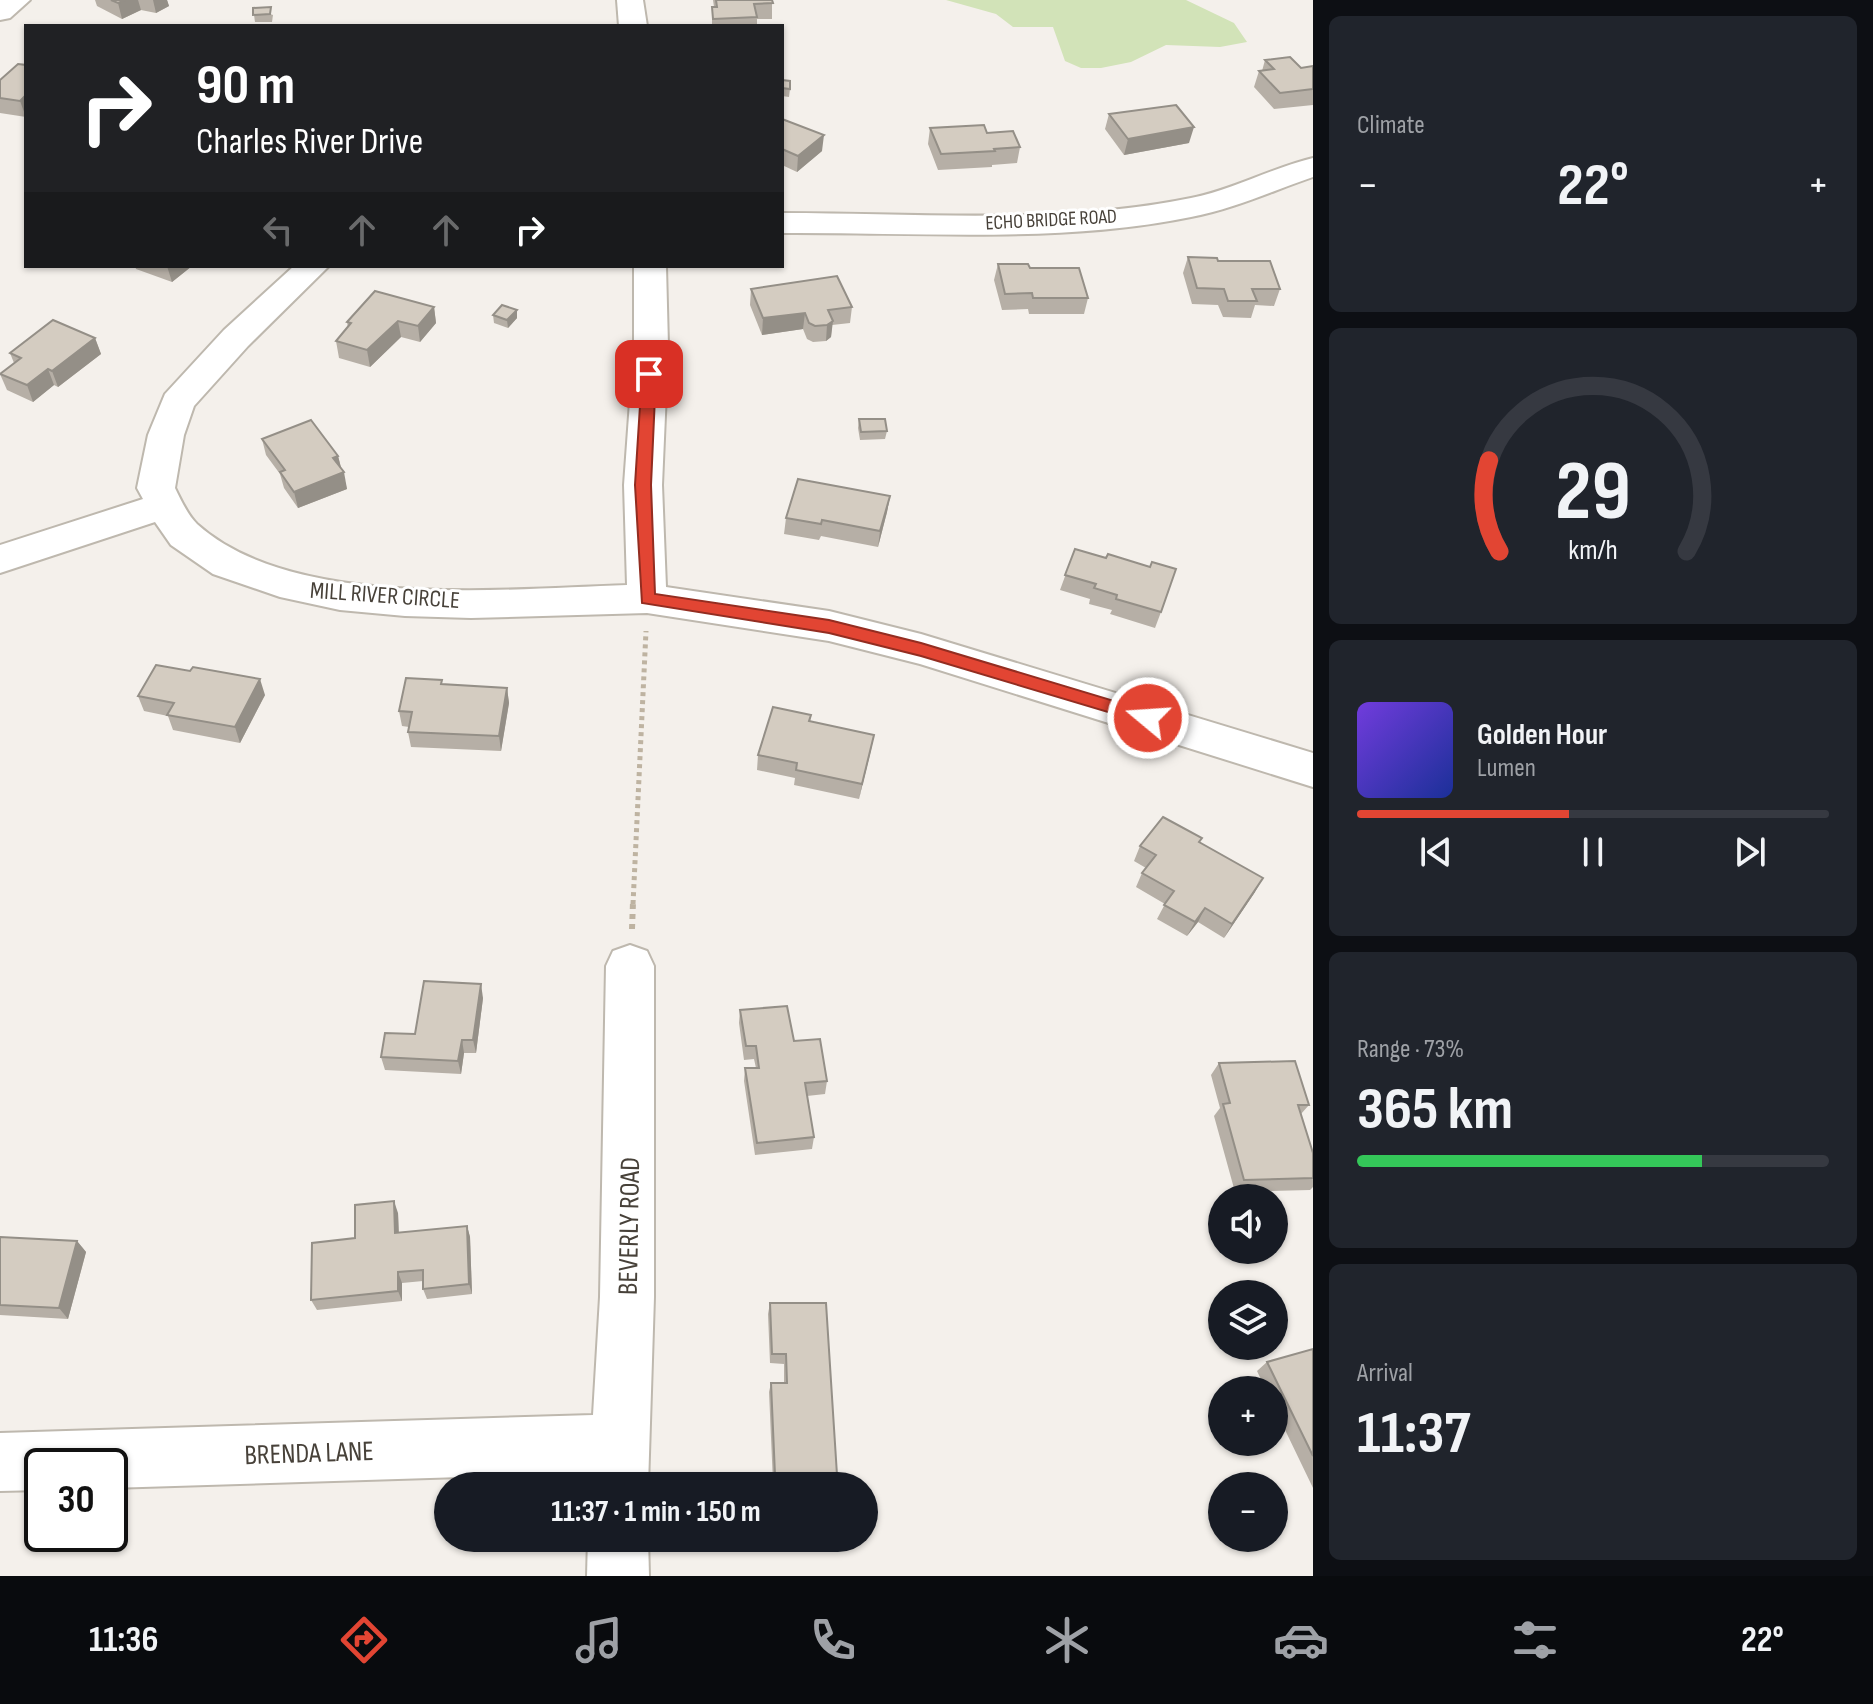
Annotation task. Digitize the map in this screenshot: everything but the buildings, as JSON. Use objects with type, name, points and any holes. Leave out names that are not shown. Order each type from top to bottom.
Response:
[{"type":"street","points":[[0,12],[17,0]]},
{"type":"street","points":[[630,0],[633,24]]},
{"type":"street","name":"ECHO BRIDGE ROAD","points":[[784,223],[1020,222],[1175,211],[1230,197],[1313,167]]},
{"type":"street","name":"MILL RIVER CIRCLE","points":[[311,268],[236,338],[178,402],[166,435],[156,488],[183,534],[215,557],[254,577],[289,588],[331,595],[459,602],[647,599],[829,626],[921,649],[1313,770]]},
{"type":"street","points":[[647,599],[643,485],[651,346],[650,268]]},
{"type":"street","points":[[0,559],[165,505]]},
{"type":"street","name":"BEVERLY ROAD","points":[[618,1464],[627,1297],[630,966]]},
{"type":"street","name":"BRENDA LANE","points":[[0,1462],[618,1464]]},
{"type":"street","points":[[618,1552],[618,1576]]},
{"type":"path","points":[[630,966],[647,599]]},
{"type":"green space","points":[[946,0],[1186,0],[1234,23],[1247,42],[1220,47],[1166,45],[1131,62],[1081,68],[1065,61],[1053,27],[1013,27],[996,14]]},
{"type":"route","points":[[649,374],[643,485],[647,599],[829,626],[921,649],[1148,718]]}]
